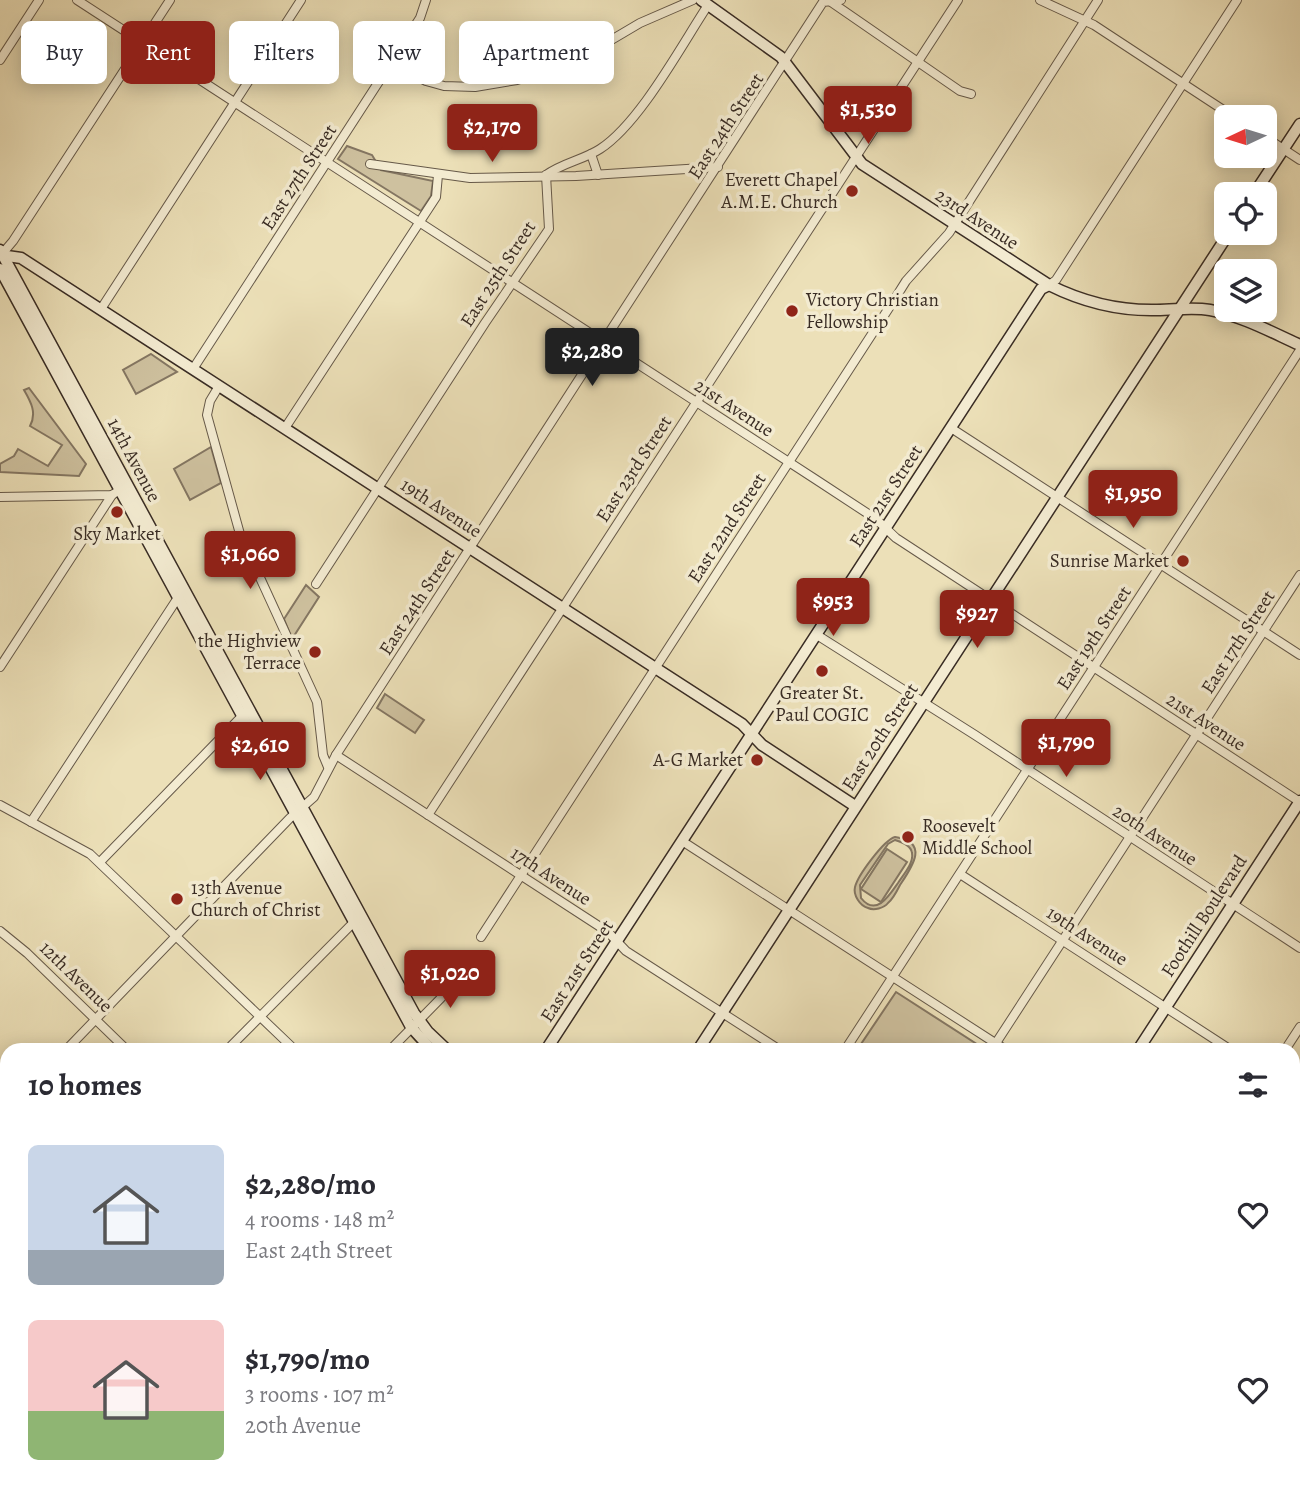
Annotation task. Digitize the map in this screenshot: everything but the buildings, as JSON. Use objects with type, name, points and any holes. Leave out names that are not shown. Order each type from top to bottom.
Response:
[{"type":"street","points":[[0,60],[38,0]]},
{"type":"street","name":"21st Avenue","points":[[76,0],[121,29]]},
{"type":"street","points":[[156,21],[170,0]]},
{"type":"street","points":[[101,309],[301,0]]},
{"type":"street","name":"East 27th Street","points":[[418,21],[426,0]]},
{"type":"street","points":[[437,84],[488,86],[574,62],[640,23],[692,0]]},
{"type":"street","points":[[825,2],[841,0]]},
{"type":"street","name":"East 23rd Street","points":[[428,815],[958,0]]},
{"type":"street","points":[[1040,0],[1085,21],[1215,105]]},
{"type":"street","name":"East 22nd Street","points":[[481,937],[906,281],[953,224],[1098,0]]},
{"type":"street","name":"East 21st Street","points":[[554,1043],[617,941],[1041,289],[1059,276],[1237,0]]},
{"type":"street","points":[[546,175],[599,150],[628,124],[704,2]]},
{"type":"street","name":"23rd Avenue","points":[[704,2],[776,53],[865,167],[1048,285],[1107,306],[1129,309],[1210,310],[1228,314],[1300,348]]},
{"type":"street","points":[[825,2],[960,91],[971,94]]},
{"type":"street","name":"East 24th Street","points":[[73,1043],[314,797],[328,767],[825,2]]},
{"type":"street","points":[[1,253],[13,242],[121,75]]},
{"type":"street","name":"21st Avenue","points":[[205,84],[789,462],[876,519],[896,538],[1300,801]]},
{"type":"street","name":"East 27th Street","points":[[193,369],[378,84]]},
{"type":"street","points":[[1262,182],[1300,124]]},
{"type":"street","points":[[1278,146],[1300,160]]},
{"type":"street","points":[[591,153],[598,174]]},
{"type":"street","points":[[370,164],[438,175],[501,178],[718,167]]},
{"type":"street","points":[[285,428],[436,197],[438,175]]},
{"type":"street","name":"East 25th Street","points":[[316,584],[549,229],[546,175]]},
{"type":"street","name":"East 20th Street","points":[[702,1043],[1221,245]]},
{"type":"street","name":"19th Avenue","points":[[1,253],[21,258],[655,667],[742,724],[762,745],[855,806]]},
{"type":"street","name":"14th Avenue","points":[[1,253],[120,490]]},
{"type":"street","name":"14th Avenue","points":[[0,269],[427,1043]]},
{"type":"street","name":"East 19th Street","points":[[850,1043],[1300,348]]},
{"type":"street","points":[[219,386],[208,408],[210,429],[237,527],[317,702],[323,755],[328,767]]},
{"type":"street","points":[[951,428],[1300,655]]},
{"type":"street","points":[[0,497],[120,490]]},
{"type":"street","points":[[0,667],[120,490]]},
{"type":"street","name":"East 17th Street","points":[[996,1043],[1300,575]]},
{"type":"street","points":[[31,822],[181,593]]},
{"type":"street","name":"20th Avenue","points":[[817,635],[1300,948]]},
{"type":"street","points":[[100,862],[246,713]]},
{"type":"street","name":"17th Avenue","points":[[336,755],[608,932],[626,951],[770,1043]]},
{"type":"street","name":"Foothill Boulevard","points":[[1143,1043],[1300,801]]},
{"type":"street","points":[[0,805],[100,862],[287,1043]]},
{"type":"street","points":[[682,841],[996,1043]]},
{"type":"street","name":"19th Avenue","points":[[960,874],[1220,1043]]},
{"type":"street","points":[[234,1043],[358,918]]},
{"type":"street","name":"12th Avenue","points":[[0,930],[120,1043]]},
{"type":"street","points":[[397,1043],[441,998],[454,979]]},
{"type":"street","name":"14th Avenue","points":[[415,1024],[438,1043]]},
{"type":"street","points":[[1290,1043],[1300,1027]]},
{"type":"shaded area","points":[[347,146],[372,155],[381,170],[433,181],[431,196],[421,211],[338,159]]},
{"type":"shaded area","points":[[151,354],[177,372],[136,394],[123,370]]},
{"type":"shaded area","points":[[29,388],[86,464],[79,476],[0,472],[0,464],[14,456],[18,449],[48,466],[62,445],[30,426],[33,412],[24,390]]},
{"type":"shaded area","points":[[211,447],[221,483],[190,500],[174,469]]},
{"type":"shaded area","points":[[306,585],[319,597],[292,639],[284,619]]},
{"type":"shaded area","points":[[385,694],[424,720],[415,733],[377,708]]},
{"type":"shaded area","points":[[895,837],[912,844],[915,850],[913,863],[892,899],[881,908],[870,909],[858,900],[855,887],[872,859]],"holes":[[[895,840],[910,848],[910,865],[886,898],[877,905],[872,905],[861,898],[860,885],[888,844]]]},
{"type":"shaded area","points":[[887,849],[907,862],[881,902],[861,889]]},
{"type":"shaded area","points":[[896,992],[975,1043],[862,1043]]},
{"type":"place","name":"Everett Chapel A.M.E. Church","points":[[852,191]]},
{"type":"place","name":"Victory Christian Fellowship","points":[[792,311]]},
{"type":"place","name":"Sky Market","points":[[117,512]]},
{"type":"place","name":"Sunrise Market","points":[[1183,561]]},
{"type":"place","name":"the Highview Terrace","points":[[315,652]]},
{"type":"place","name":"Greater St. Paul COGIC","points":[[822,671]]},
{"type":"place","name":"A-G Market","points":[[757,760]]},
{"type":"place","name":"Roosevelt Middle School","points":[[908,837]]},
{"type":"place","name":"13th Avenue Church of Christ","points":[[177,899]]}]
